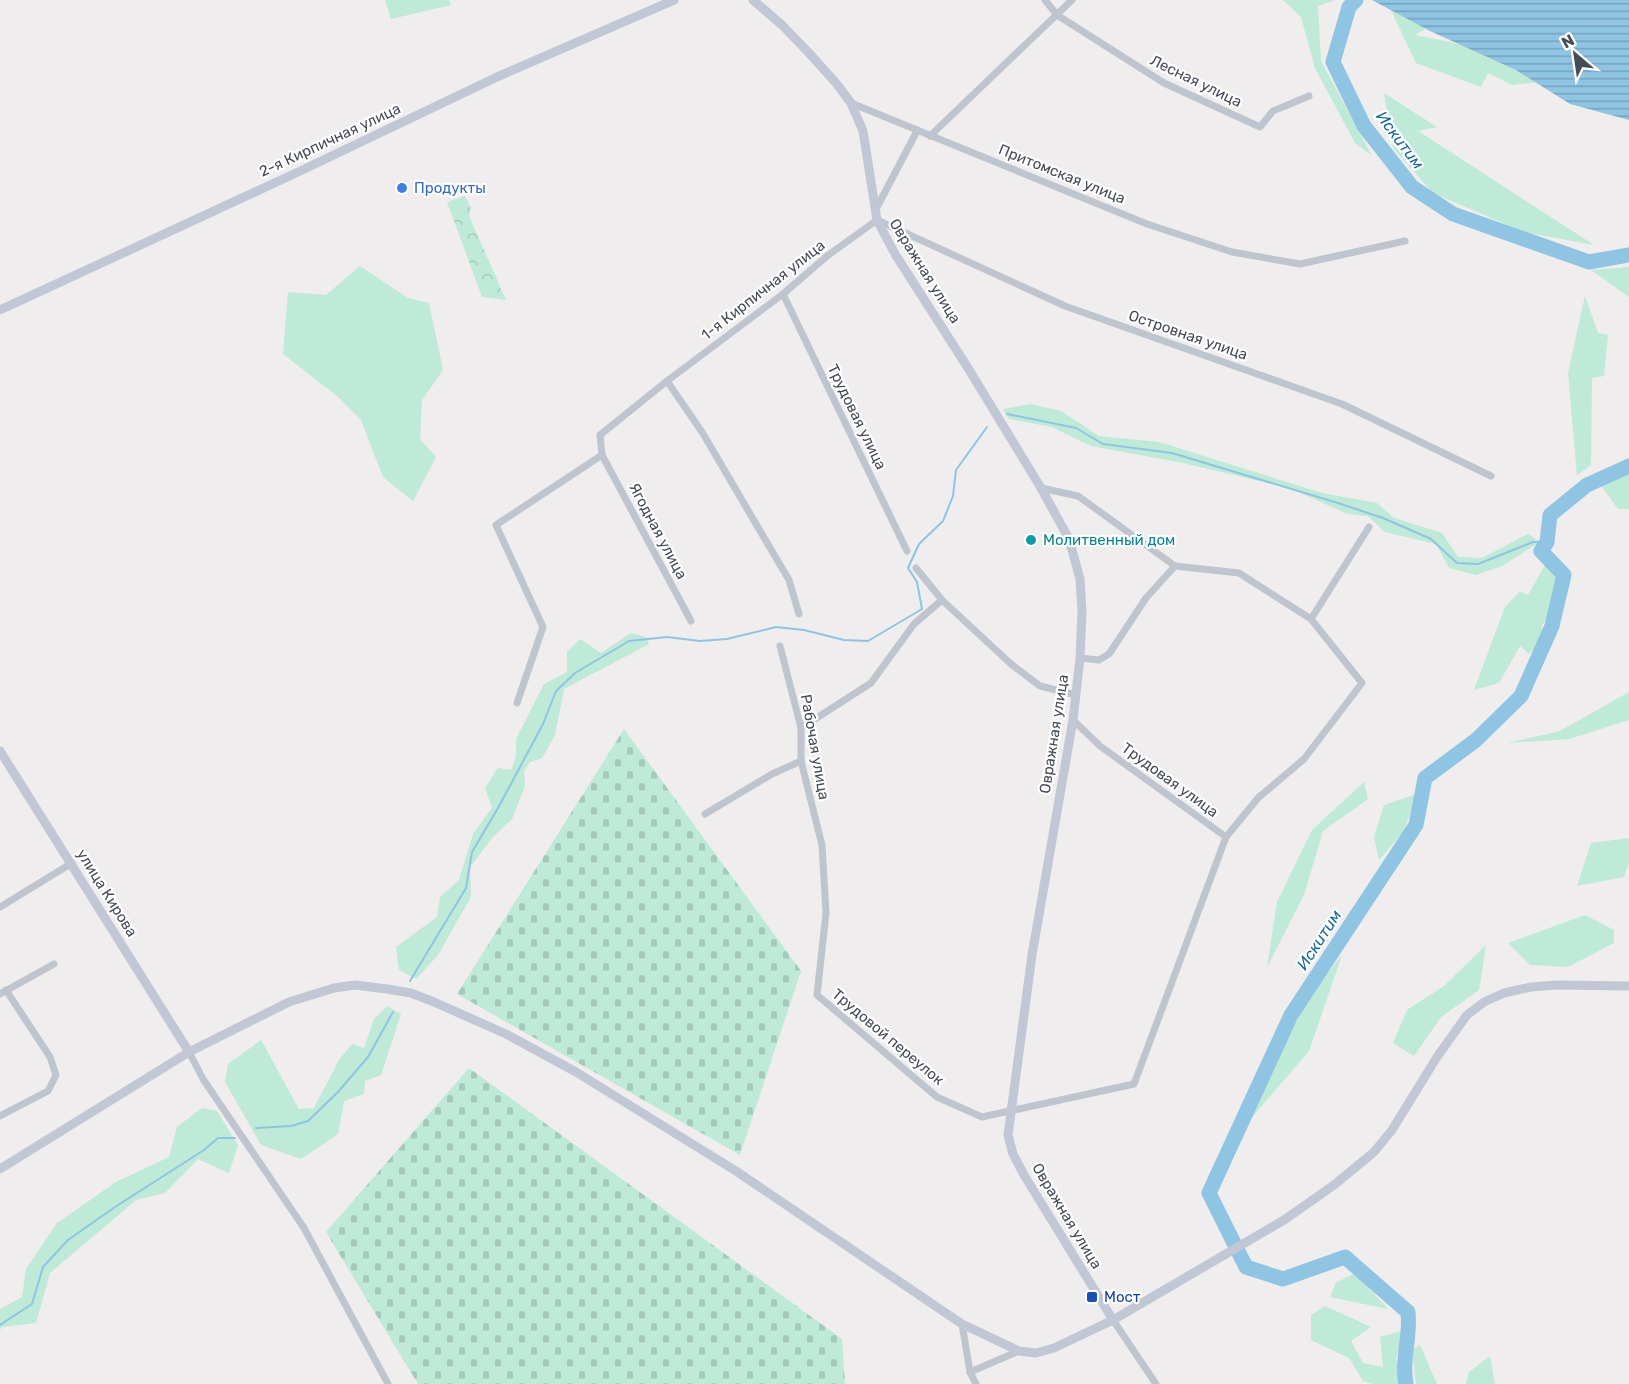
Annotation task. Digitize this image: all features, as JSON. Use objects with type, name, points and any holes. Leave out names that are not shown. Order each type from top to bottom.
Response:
[{"type":"street","name":"2-я Кирпичная улица","points":[[0,310],[508,72],[674,0]]},
{"type":"street","points":[[753,0],[809,53],[837,83],[851,103]]},
{"type":"street","name":"Лесная улица","points":[[1046,0],[1058,15],[1164,83],[1260,127],[1273,111],[1309,96]]},
{"type":"street","points":[[930,136],[1072,0]]},
{"type":"street","name":"Притомская улица","points":[[851,103],[1147,224],[1232,252],[1300,264],[1405,241]]},
{"type":"street","name":"Овражная улица","points":[[851,103],[863,131],[876,216],[895,254],[969,368],[1041,488],[1069,539],[1080,579],[1082,612],[1080,658],[1073,720],[1032,955],[1008,1135],[1013,1154],[1024,1175],[1113,1320],[1156,1384]]},
{"type":"street","name":"1-я Кирпичная улица","points":[[602,455],[600,435],[667,381],[783,294],[876,216],[917,131]]},
{"type":"street","name":"Островная улица","points":[[876,216],[1065,306],[1342,404],[1491,476]]},
{"type":"street","name":"Трудовая улица","points":[[783,294],[907,551]]},
{"type":"street","points":[[667,381],[702,432],[789,580],[799,614]]},
{"type":"street","points":[[517,703],[543,627],[496,525],[602,455]]},
{"type":"street","name":"Ягодная улица","points":[[602,455],[691,621]]},
{"type":"street","points":[[1041,488],[1078,496],[1175,566],[1239,573],[1311,619],[1362,683],[1304,759],[1258,798],[1226,837]]},
{"type":"street","points":[[1311,619],[1369,527]]},
{"type":"street","points":[[1080,658],[1099,660],[1109,654],[1146,598],[1175,566]]},
{"type":"street","points":[[916,568],[942,600],[1011,664],[1040,686],[1076,695]]},
{"type":"street","points":[[801,728],[871,682],[914,624],[942,600]]},
{"type":"street","name":"Рабочая улица","points":[[780,646],[801,728],[801,761],[822,845],[826,913],[817,995]]},
{"type":"street","name":"Трудовая улица","points":[[1073,720],[1100,746],[1226,837]]},
{"type":"street","name":"улица Кирова","points":[[1,754],[72,863],[189,1052]]},
{"type":"street","points":[[705,814],[772,774],[801,761]]},
{"type":"street","name":"Трудовой переулок","points":[[817,995],[937,1097],[982,1117],[1134,1084],[1226,837]]},
{"type":"street","points":[[0,907],[72,863]]},
{"type":"street","points":[[0,1116],[48,1091],[56,1075],[50,1057],[3,992],[54,964]]},
{"type":"street","points":[[0,1168],[189,1052],[289,1002],[334,988],[355,986],[411,993],[506,1034],[576,1072],[736,1171],[962,1324],[1019,1352],[1036,1353],[1054,1348],[1113,1320],[1284,1220],[1334,1185],[1374,1152],[1392,1130],[1437,1057],[1467,1016],[1484,1002],[1504,993],[1532,987],[1629,986]]},
{"type":"street","points":[[189,1052],[203,1079],[303,1228],[388,1384]]},
{"type":"street","points":[[962,1324],[970,1372],[976,1384]]},
{"type":"street","points":[[970,1372],[1019,1352]]},
{"type":"green space","points":[[385,0],[449,0],[451,5],[391,19]]},
{"type":"green space","points":[[1283,0],[1335,0],[1318,6],[1321,61],[1372,156],[1355,143],[1315,68],[1301,17]]},
{"type":"green space","points":[[1388,4],[1439,21],[1415,35],[1494,51],[1540,82],[1512,85],[1488,73],[1481,87],[1416,63]]},
{"type":"green space","points":[[1384,93],[1437,127],[1418,131],[1594,245],[1524,232],[1433,193],[1393,148]]},
{"type":"green space","points":[[465,196],[471,208],[469,216],[506,300],[482,297],[447,202]]},
{"type":"green space","points":[[360,266],[408,298],[429,303],[443,370],[422,400],[420,439],[436,457],[413,501],[383,477],[361,420],[337,396],[283,354],[288,292],[326,295]]},
{"type":"green space","points":[[1629,267],[1629,297],[1591,270]]},
{"type":"green space","points":[[1585,296],[1598,333],[1608,335],[1604,376],[1592,378],[1591,465],[1577,475],[1568,373]]},
{"type":"green space","points":[[1030,404],[1061,411],[1099,436],[1159,442],[1322,493],[1377,503],[1394,518],[1442,533],[1458,557],[1482,558],[1528,534],[1540,542],[1502,566],[1476,575],[1449,568],[1436,544],[1385,532],[1368,516],[1348,514],[1289,488],[1183,463],[1091,446],[1052,427],[1009,419],[1003,409]]},
{"type":"green space","points":[[1629,471],[1629,509],[1618,509],[1600,484]]},
{"type":"green space","points":[[1546,563],[1558,578],[1552,613],[1542,625],[1542,641],[1529,654],[1520,646],[1499,683],[1474,690],[1505,607],[1520,591],[1528,595]]},
{"type":"green space","points":[[631,633],[646,637],[649,644],[564,689],[555,735],[542,758],[530,762],[524,771],[525,786],[512,819],[492,838],[470,867],[471,897],[438,955],[416,979],[399,970],[396,947],[437,917],[440,897],[459,880],[473,834],[492,808],[485,788],[498,768],[511,770],[516,756],[516,739],[544,684],[567,672],[567,652],[580,639],[601,653]]},
{"type":"green space","points":[[1629,692],[1629,720],[1569,739],[1507,743],[1560,731]]},
{"type":"green space","points":[[624,729],[801,971],[740,1155],[457,994]]},
{"type":"green space","points":[[1364,782],[1368,799],[1323,831],[1304,895],[1267,967],[1277,902],[1312,830]]},
{"type":"green space","points":[[1417,794],[1404,831],[1379,860],[1374,837],[1384,805]]},
{"type":"green space","points":[[1629,838],[1629,863],[1624,877],[1577,886],[1591,843]]},
{"type":"green space","points":[[1585,915],[1614,930],[1614,943],[1568,967],[1530,965],[1508,943]]},
{"type":"green space","points":[[1486,945],[1479,990],[1441,1017],[1414,1056],[1393,1043],[1407,1010],[1444,986]]},
{"type":"green space","points":[[1342,955],[1309,1051],[1248,1122],[1308,998]]},
{"type":"green space","points":[[387,1006],[401,1014],[381,1075],[365,1081],[364,1094],[344,1101],[338,1134],[301,1159],[261,1145],[225,1082],[228,1064],[261,1040],[299,1109],[314,1108],[339,1060],[352,1044],[364,1048],[374,1019]]},
{"type":"green space","points":[[469,1068],[842,1339],[845,1384],[418,1384],[326,1232]]},
{"type":"green space","points":[[202,1108],[217,1111],[238,1145],[229,1173],[198,1159],[165,1193],[136,1200],[50,1273],[36,1323],[2,1327],[0,1330],[0,1309],[22,1297],[26,1269],[57,1223],[116,1182],[169,1157],[177,1127]]},
{"type":"green space","points":[[1355,1273],[1388,1309],[1330,1297],[1336,1283]]},
{"type":"green space","points":[[1325,1306],[1371,1327],[1351,1341],[1363,1363],[1383,1367],[1380,1337],[1405,1330],[1396,1358],[1401,1384],[1372,1384],[1363,1381],[1349,1358],[1311,1340],[1311,1315]]},
{"type":"green space","points":[[1420,1345],[1437,1384],[1416,1384],[1412,1350]]},
{"type":"green space","points":[[1490,1356],[1495,1384],[1466,1384],[1469,1372]]},
{"type":"water","points":[[1372,0],[1629,0],[1629,120],[1570,104],[1516,70],[1430,31]]},
{"type":"waterway","name":"Искитим","points":[[1356,0],[1349,7],[1333,62],[1364,126],[1412,187],[1453,214],[1589,262],[1629,255]]},
{"type":"waterway","points":[[1007,414],[1076,428],[1103,444],[1172,453],[1338,503],[1383,518],[1431,539],[1457,563],[1478,564],[1533,542],[1547,542]]},
{"type":"waterway","points":[[410,981],[466,888],[472,852],[543,724],[556,691],[575,673],[629,641],[667,637],[700,641],[727,639],[776,627],[804,630],[844,640],[868,641],[922,609],[917,582],[908,568],[919,544],[943,521],[953,496],[956,470],[987,427]]},
{"type":"waterway","name":"Искитим","points":[[1406,1384],[1408,1312],[1345,1257],[1283,1279],[1246,1267],[1209,1193],[1291,1015],[1416,825],[1425,778],[1476,740],[1521,696],[1552,626],[1564,575],[1541,551],[1547,542],[1550,515],[1587,485],[1629,466]]},
{"type":"waterway","points":[[256,1128],[291,1126],[308,1121],[338,1092],[368,1057],[393,1012]]},
{"type":"waterway","points":[[0,1325],[32,1304],[43,1267],[68,1240],[204,1150],[218,1138],[235,1138]]},
{"type":"place","name":"Продукты","points":[[402,188]]},
{"type":"place","name":"Молитвенный дом","points":[[1031,540]]},
{"type":"place","name":"Мост","points":[[1092,1297]]}]
